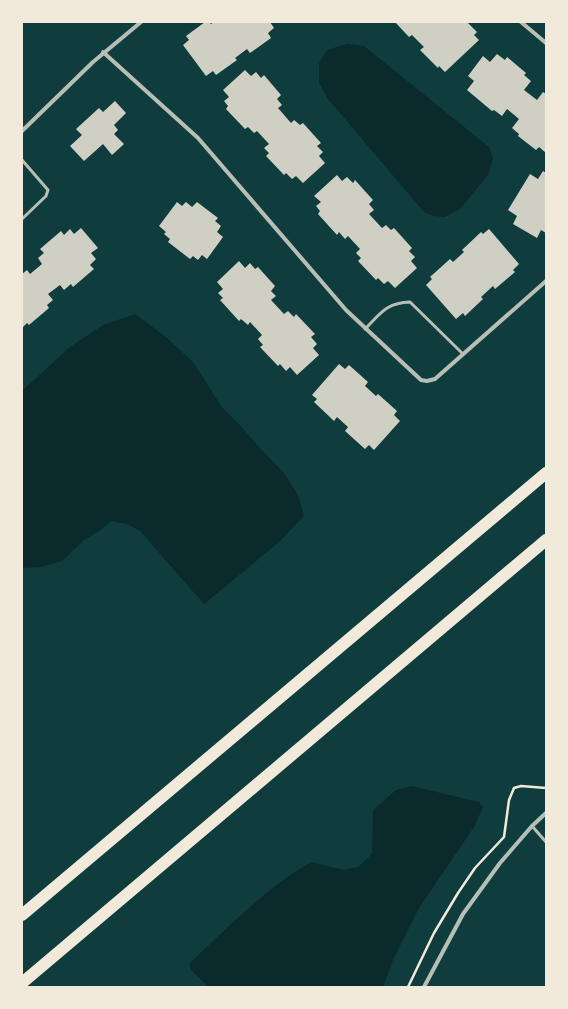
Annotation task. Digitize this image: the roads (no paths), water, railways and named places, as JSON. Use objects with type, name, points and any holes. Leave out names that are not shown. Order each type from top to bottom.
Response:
[{"type":"highway","points":[[22,915],[546,473]]},
{"type":"highway","points":[[22,983],[546,540]]},
{"type":"street","points":[[22,131],[103,52],[141,22]]},
{"type":"street","points":[[521,22],[546,43]]},
{"type":"street","points":[[103,52],[198,138],[346,310],[418,378],[427,381],[435,378],[546,281]]},
{"type":"street","points":[[424,987],[463,914],[500,863],[532,826],[546,813]]},
{"type":"lane","points":[[22,160],[48,190],[46,196],[22,219]]},
{"type":"lane","points":[[365,329],[388,306],[398,302],[410,302],[463,354]]},
{"type":"lane","points":[[532,826],[546,842]]},
{"type":"water","points":[[347,44],[364,46],[489,147],[493,158],[488,175],[460,209],[445,217],[433,216],[424,212],[328,99],[319,83],[319,63],[327,50]]},
{"type":"water","points":[[135,314],[166,337],[193,362],[221,406],[284,473],[298,495],[304,516],[278,543],[204,604],[140,531],[127,524],[111,521],[101,530],[84,540],[62,561],[41,567],[22,568],[22,391],[70,347],[103,325]]},
{"type":"water","points":[[411,786],[479,802],[483,807],[474,827],[419,908],[393,960],[383,987],[209,987],[192,971],[189,964],[247,909],[294,872],[311,862],[344,870],[358,867],[372,854],[373,810],[396,790]]}]
